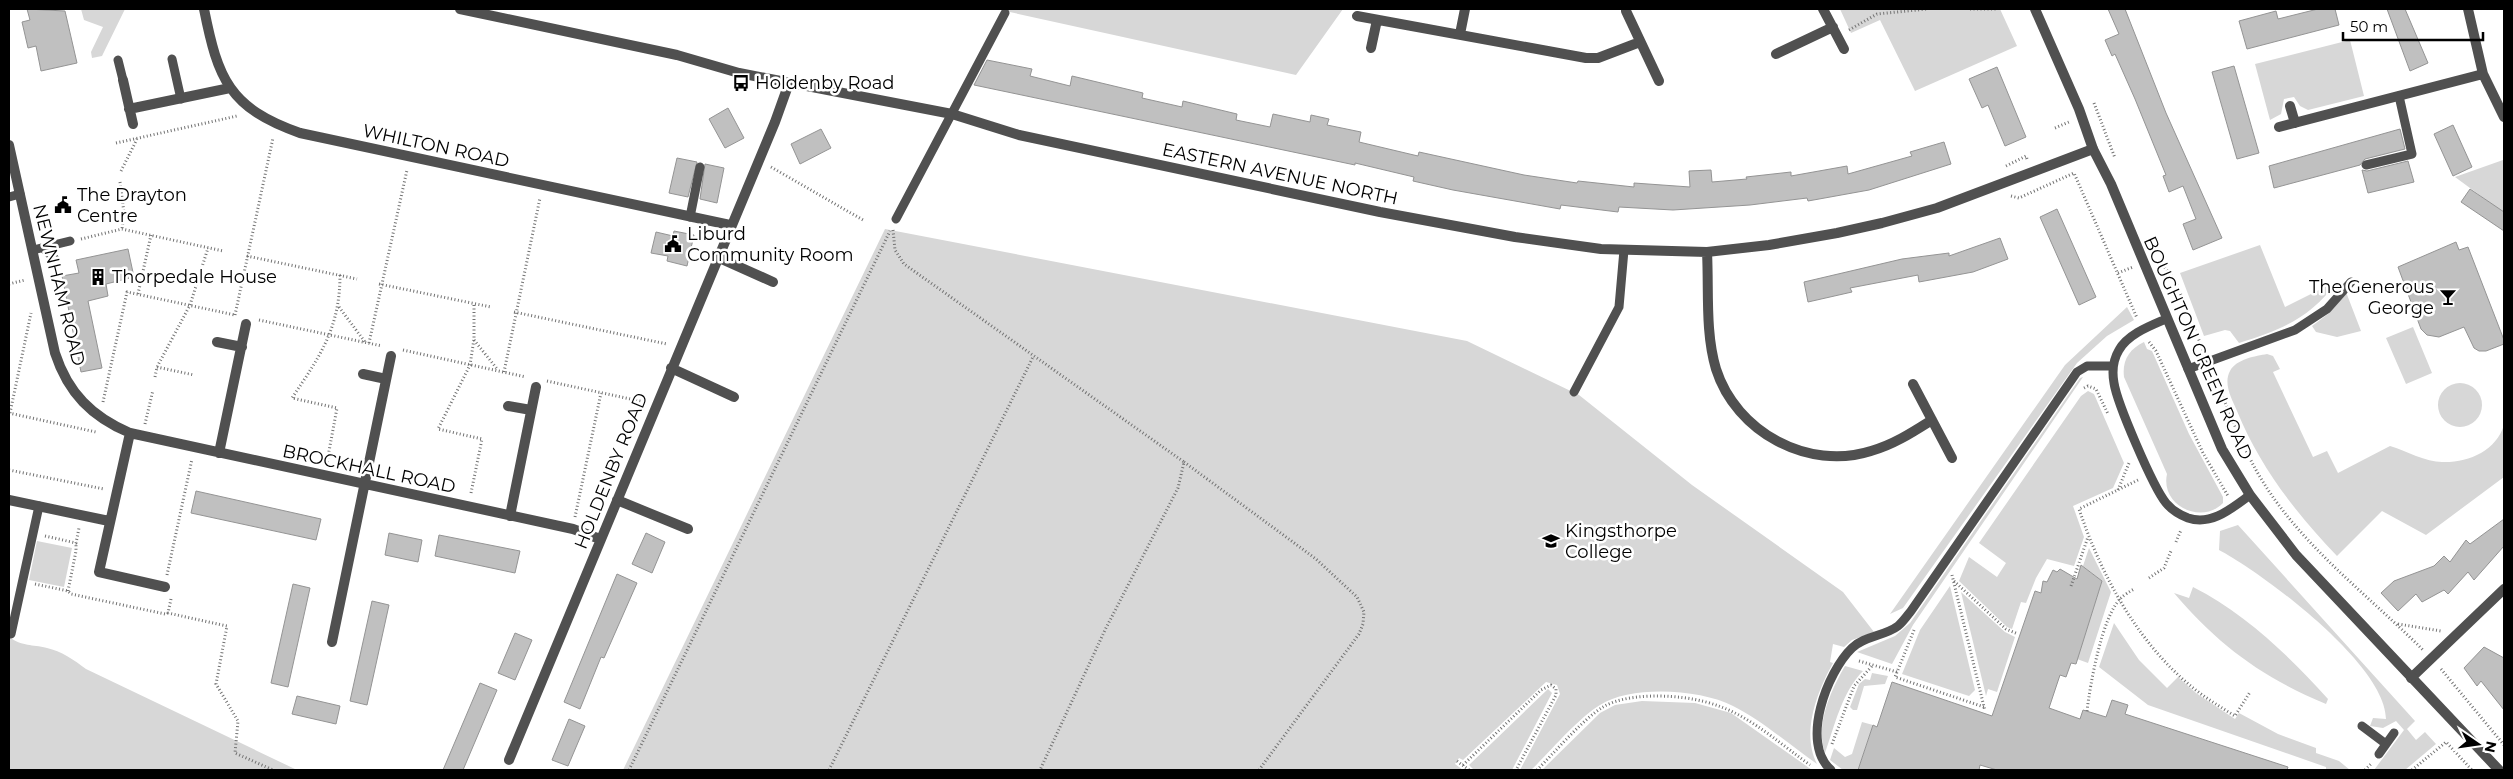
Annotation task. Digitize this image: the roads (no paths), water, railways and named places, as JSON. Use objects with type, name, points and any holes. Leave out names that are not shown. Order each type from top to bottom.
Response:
[{"type":"street","name":"WHILTON ROAD","points":[[204,9],[216,61],[230,88],[248,107],[276,125],[300,133],[730,225]]},
{"type":"street","name":"EASTERN AVENUE NORTH","points":[[460,9],[677,55],[739,73],[952,114],[1019,135],[1380,212],[1546,242],[1624,250],[1707,252],[1769,245],[1901,218],[1966,198],[2092,149]]},
{"type":"street","points":[[1460,34],[1465,9]]},
{"type":"street","points":[[1823,9],[1844,49]]},
{"type":"street","name":"BOUGHTON GREEN ROAD","points":[[2035,9],[2079,109],[2092,149],[2111,184],[2222,449],[2250,495],[2296,555],[2499,770]]},
{"type":"street","points":[[2468,9],[2483,74],[2504,117]]},
{"type":"street","points":[[1626,11],[1659,81]]},
{"type":"street","points":[[1357,16],[1586,58],[1598,58],[1613,54],[1640,42]]},
{"type":"street","points":[[1371,48],[1377,20]]},
{"type":"street","points":[[1776,54],[1835,32]]},
{"type":"street","points":[[2279,127],[2483,74]]},
{"type":"street","points":[[123,80],[133,124]]},
{"type":"street","name":"HOLDENBY ROAD","points":[[509,760],[730,225],[759,160],[789,83]]},
{"type":"street","points":[[129,109],[230,88]]},
{"type":"street","points":[[2290,106],[2294,123]]},
{"type":"street","name":"NEWNHAM ROAD","points":[[9,145],[20,194],[38,249],[59,366],[70,388],[79,399],[100,418],[130,433]]},
{"type":"street","points":[[1707,252],[1711,343],[1717,370],[1731,400],[1742,414],[1766,435],[1780,443],[1804,452],[1844,456],[1870,452],[1886,446],[1932,420]]},
{"type":"street","points":[[717,257],[773,282]]},
{"type":"street","points":[[219,453],[248,320]]},
{"type":"street","points":[[218,342],[242,347]]},
{"type":"street","points":[[332,642],[386,379],[390,350]]},
{"type":"street","points":[[671,368],[734,397]]},
{"type":"street","points":[[363,374],[386,379]]},
{"type":"street","points":[[510,516],[536,383]]},
{"type":"street","points":[[1913,384],[1952,458]]},
{"type":"street","points":[[508,406],[531,410]]},
{"type":"street","points":[[130,433],[99,572],[165,587]]},
{"type":"street","name":"BROCKHALL ROAD","points":[[130,433],[573,529],[600,540]]},
{"type":"street","points":[[9,500],[109,521]]},
{"type":"street","points":[[616,500],[688,530]]},
{"type":"street","points":[[2411,678],[2504,589]]},
{"type":"lane","points":[[896,219],[1005,13]]},
{"type":"lane","points":[[172,59],[181,99]]},
{"type":"lane","points":[[118,60],[123,80]]},
{"type":"lane","points":[[2366,165],[2412,154],[2399,96]]},
{"type":"lane","points":[[690,217],[700,167]]},
{"type":"lane","points":[[9,197],[20,194]]},
{"type":"lane","points":[[38,249],[70,241]]},
{"type":"lane","points":[[38,249],[56,260]]},
{"type":"lane","points":[[1574,392],[1619,307],[1624,250]]},
{"type":"lane","points":[[2188,370],[2295,330],[2326,309],[2351,282]]},
{"type":"lane","points":[[2166,319],[2125,342],[2119,350],[2113,366],[2116,392],[2156,487],[2170,507],[2187,518],[2206,519],[2226,512],[2250,495]]},
{"type":"lane","points":[[1828,767],[1817,750],[1817,725],[1825,694],[1834,672],[1844,656],[1854,646],[1898,626],[1911,611],[2077,372],[2087,366],[2113,366]]},
{"type":"lane","points":[[11,634],[39,506]]},
{"type":"lane","points":[[2362,726],[2386,744]]},
{"type":"lane","points":[[2379,754],[2394,733]]},
{"type":"place","name":"Holdenby Road","points":[[741,83]]},
{"type":"place","name":"The Drayton Centre","points":[[63,205]]},
{"type":"place","name":"Liburd Community Room","points":[[673,244]]},
{"type":"place","name":"Thorpedale House","points":[[98,277]]},
{"type":"place","name":"The Generous George","points":[[2448,297]]},
{"type":"place","name":"Kingsthorpe College","points":[[1551,541]]}]
